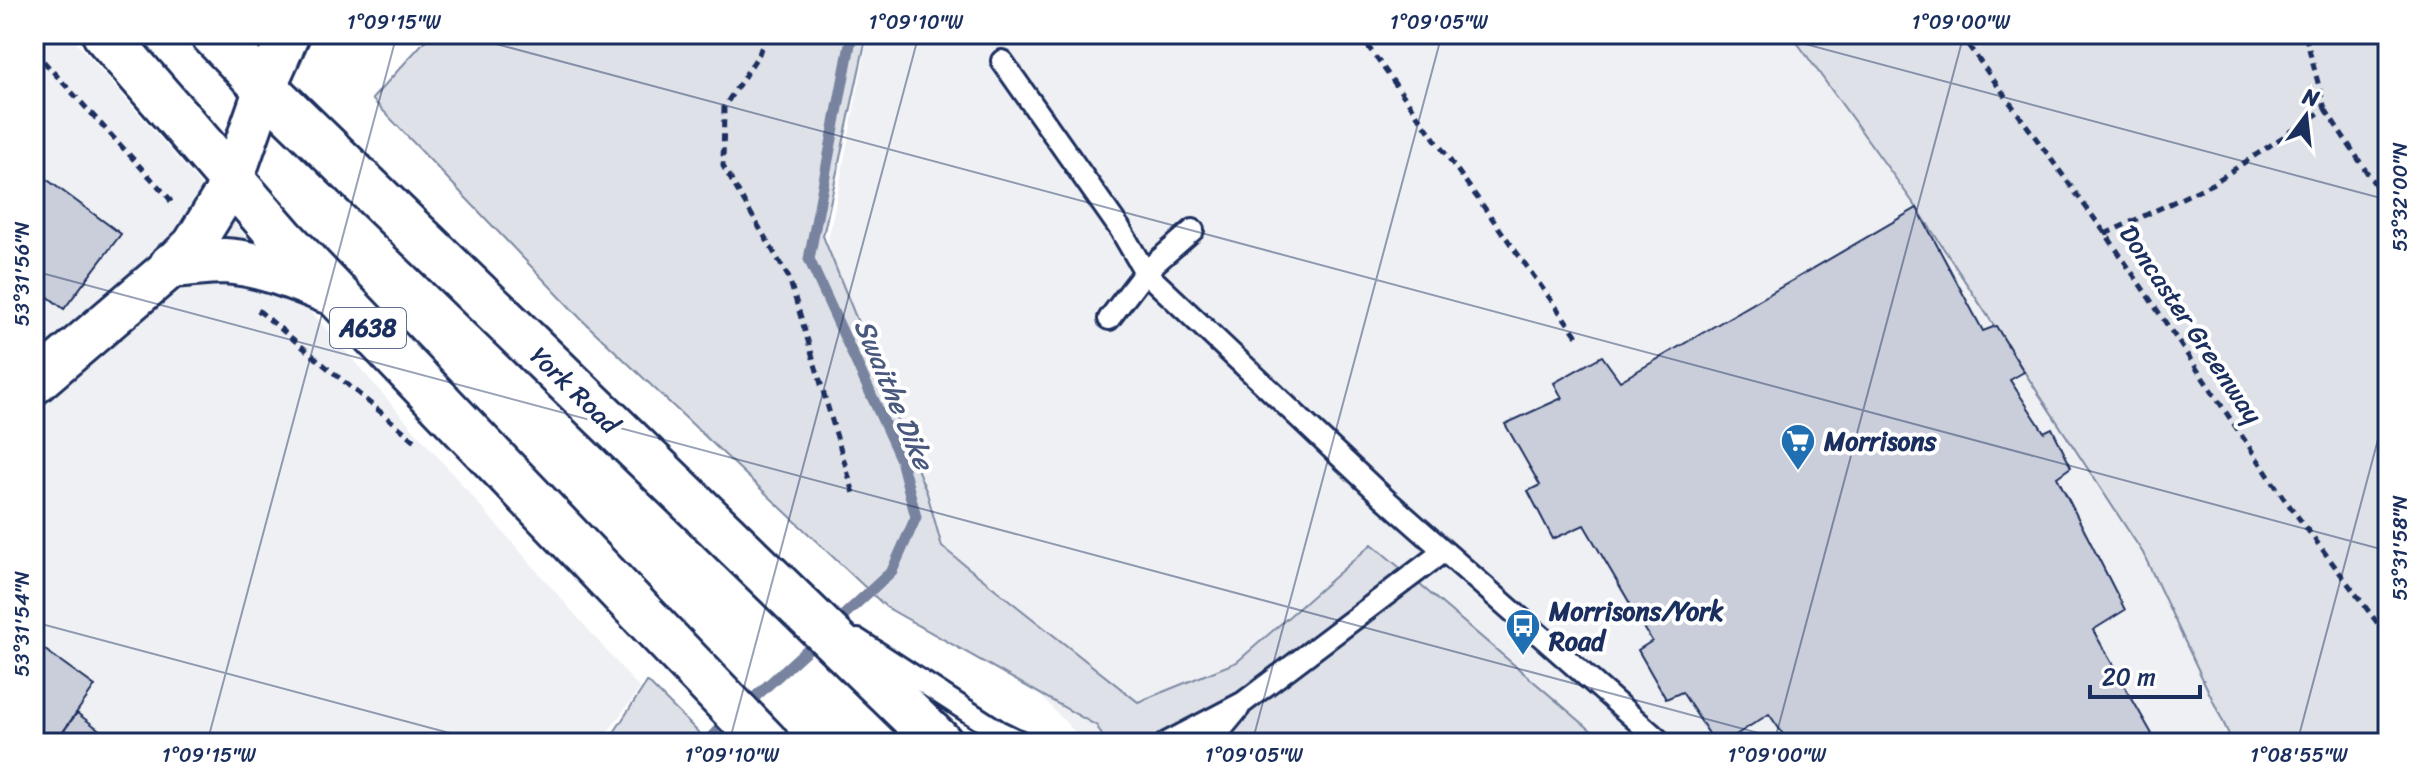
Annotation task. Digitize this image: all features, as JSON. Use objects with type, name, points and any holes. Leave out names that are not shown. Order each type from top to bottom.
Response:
[{"type":"highway","name":"A638","points":[[105,34],[232,182],[337,295],[766,743]]},
{"type":"highway","name":"York Road","points":[[213,34],[931,734]]},
{"type":"highway","points":[[183,255],[254,266],[290,276],[337,295]]},
{"type":"street","points":[[34,384],[183,255],[232,182],[265,88],[289,34]]},
{"type":"lane","points":[[1002,61],[1120,229],[1145,272],[1384,498],[1657,742]]},
{"type":"lane","points":[[1109,319],[1145,272],[1193,230]]},
{"type":"lane","points":[[1166,743],[1244,702],[1444,551]]},
{"type":"lane","points":[[781,590],[998,731],[1023,743]]},
{"type":"lane","points":[[1210,743],[1244,702]]},
{"type":"path","points":[[766,34],[759,54],[724,107],[723,166],[789,278],[855,497]]},
{"type":"path","points":[[1359,34],[1577,336]]},
{"type":"path","name":"Doncaster Greenway","points":[[1960,34],[2105,234],[2283,497],[2388,637]]},
{"type":"path","points":[[2305,34],[2325,109],[2388,204]]},
{"type":"path","points":[[34,51],[169,198],[183,255]]},
{"type":"path","points":[[2105,234],[2212,184],[2325,109]]},
{"type":"path","points":[[251,305],[422,446]]},
{"type":"shaded area","points":[[34,34],[69,34],[640,689],[604,737],[603,743],[34,743]]},
{"type":"shaded area","points":[[431,34],[867,34],[823,236],[927,493],[942,547],[1138,702],[1237,662],[1372,544],[1593,732],[1582,743],[1106,743],[1097,726],[886,607],[581,319],[372,99]]},
{"type":"shaded area","points":[[869,34],[1791,34],[1917,208],[2143,553],[2233,743],[1085,743],[917,565],[828,241]]},
{"type":"shaded area","points":[[1791,34],[2388,34],[2388,743],[2233,743],[2143,553],[1917,208]]},
{"type":"shaded area","points":[[648,682],[709,743],[610,743]]},
{"type":"building","points":[[34,170],[121,234],[64,309],[34,286]]},
{"type":"building","name":"Morrisons","points":[[1917,208],[1983,331],[1996,326],[2024,372],[2010,380],[2044,432],[2052,428],[2071,467],[2057,477],[2125,610],[2093,630],[2152,734],[2142,743],[1789,743],[1769,714],[1723,743],[1715,743],[1682,692],[1666,699],[1638,650],[1652,641],[1584,525],[1553,539],[1528,491],[1540,485],[1505,424],[1562,398],[1554,383],[1602,356],[1620,381]]},
{"type":"building","points":[[34,642],[95,686],[55,743],[34,743]]},
{"type":"building","points":[[77,713],[117,743],[55,743]]},
{"type":"waterway","name":"Swaithe Dike","points":[[832,626],[892,571],[916,517],[901,460],[809,259],[852,34]]},
{"type":"waterway","name":"Swaithe Dike","points":[[744,707],[820,638]]},
{"type":"waterway","name":"Swaithe Dike","points":[[705,743],[731,719]]},
{"type":"place","name":"Morrisons","points":[[1798,472]]},
{"type":"place","name":"Morrisons/York Road","points":[[1523,657]]}]
